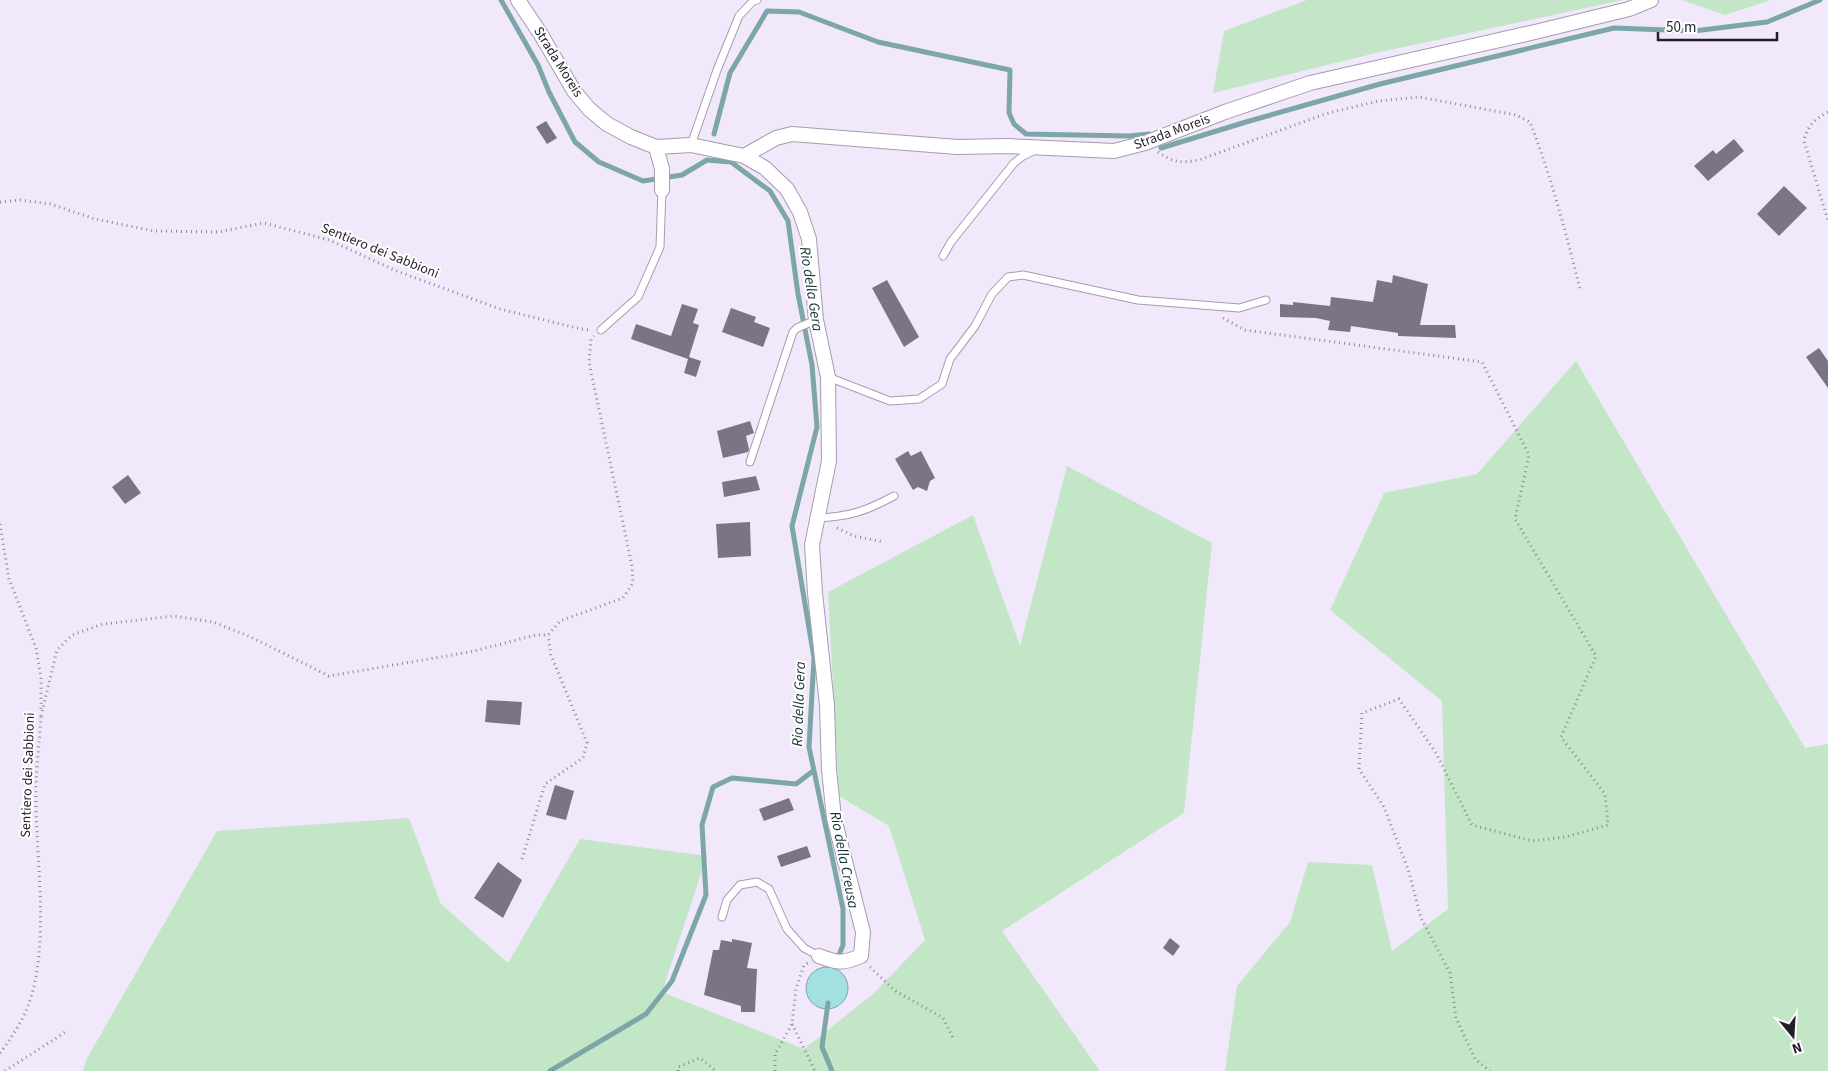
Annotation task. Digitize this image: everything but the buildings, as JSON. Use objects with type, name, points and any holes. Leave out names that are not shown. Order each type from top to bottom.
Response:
[{"type":"street","name":"Strada Moreis","points":[[518,0],[574,91],[589,109],[607,124],[631,137],[656,147]]},
{"type":"street","name":"Strada Moreis","points":[[744,156],[776,138],[792,134],[957,147],[1006,146],[1114,151],[1145,144],[1225,112],[1310,82],[1535,32],[1628,9],[1651,0]]},
{"type":"street","points":[[662,190],[662,170],[656,147],[691,145],[744,156],[765,168],[786,189],[800,212],[809,239],[811,322],[828,377],[829,461],[812,545],[815,593],[827,705],[829,770],[834,818],[863,932],[861,956],[847,962],[837,962],[819,956]]},
{"type":"lane","points":[[691,145],[717,70],[739,16],[756,0]]},
{"type":"lane","points":[[943,256],[951,242],[1014,163],[1038,148]]},
{"type":"lane","points":[[601,330],[638,297],[660,247],[662,190]]},
{"type":"lane","points":[[828,377],[890,401],[919,399],[942,384],[950,359],[975,326],[992,294],[1008,277],[1023,275],[1147,301],[1238,308],[1266,300]]},
{"type":"lane","points":[[750,462],[793,332],[797,328],[811,322]]},
{"type":"lane","points":[[816,518],[843,517],[874,506],[894,496]]},
{"type":"lane","points":[[722,917],[727,900],[740,885],[757,882],[769,889],[787,929],[804,948],[819,956]]},
{"type":"path","points":[[1145,144],[1169,160],[1181,163],[1199,160],[1325,114],[1378,100],[1402,98],[1419,97],[1516,114],[1530,122],[1537,141],[1562,219],[1580,289]]},
{"type":"path","points":[[1828,112],[1810,125],[1804,141],[1828,221]]},
{"type":"path","name":"Sentiero dei Sabbioni","points":[[0,202],[20,200],[50,204],[95,219],[154,231],[218,232],[264,223],[329,240],[394,270],[500,309],[581,329],[601,330]]},
{"type":"path","points":[[1222,318],[1245,330],[1482,362],[1529,455],[1515,519],[1596,656],[1561,737],[1605,794],[1608,825],[1565,838],[1532,841],[1472,825],[1436,753],[1399,699],[1362,713],[1361,722],[1359,769],[1384,807],[1408,869],[1421,918],[1450,973],[1456,1018],[1475,1059],[1490,1071]]},
{"type":"path","points":[[522,859],[545,784],[583,758],[587,743],[551,655],[548,635],[560,621],[623,598],[633,583],[632,566],[589,362],[591,339],[601,330]]},
{"type":"path","points":[[816,518],[854,536],[884,542]]},
{"type":"path","name":"Sentiero dei Sabbioni","points":[[0,524],[10,579],[36,648],[41,678],[41,716],[36,791],[40,934],[34,981],[26,1010],[12,1037],[0,1053]]},
{"type":"path","points":[[41,716],[56,650],[72,636],[103,624],[174,616],[213,622],[251,637],[329,676],[470,652],[536,635],[548,635]]},
{"type":"path","points":[[775,1071],[775,1054],[792,1024],[796,989],[804,965],[819,956]]},
{"type":"path","points":[[861,956],[894,990],[943,1018],[954,1040]]},
{"type":"path","points":[[792,1024],[815,1071]]},
{"type":"path","points":[[5,1071],[67,1031]]},
{"type":"path","points":[[678,1071],[678,1067],[700,1058],[716,1071]]},
{"type":"shaded area","points":[[1307,0],[1623,0],[1376,53],[1213,93],[1224,31]]},
{"type":"shaded area","points":[[1682,0],[1771,0],[1725,15]]},
{"type":"shaded area","points":[[1576,361],[1805,748],[1828,744],[1828,1071],[1225,1071],[1237,986],[1290,922],[1308,862],[1372,865],[1392,951],[1448,909],[1442,701],[1330,610],[1384,493],[1477,474]]},
{"type":"shaded area","points":[[1067,466],[1212,543],[1184,813],[1002,931],[1100,1071],[83,1071],[86,1060],[217,831],[409,818],[441,904],[508,963],[580,839],[707,856],[662,992],[804,1049],[873,994],[925,940],[889,826],[839,796],[828,592],[973,515],[1020,646]]},
{"type":"shaded area","points":[[831,967],[839,970],[845,976],[848,988],[845,1000],[839,1006],[823,1009],[815,1006],[809,1000],[806,984],[809,976],[815,970]]},
{"type":"waterway","name":"Rio della Gera","points":[[501,0],[538,65],[549,92],[575,142],[599,162],[643,181],[682,175],[707,160],[731,162],[770,191],[788,221],[798,294],[812,365],[817,427],[792,526],[814,658],[809,747],[843,909],[843,945],[837,960]]},
{"type":"waterway","points":[[1161,148],[1380,84],[1614,28],[1694,31],[1767,22],[1820,0]]},
{"type":"waterway","points":[[714,134],[730,73],[767,11],[799,12],[878,42],[1010,70],[1009,113],[1014,124],[1026,134],[1129,136],[1149,134]]},
{"type":"waterway","points":[[550,1071],[646,1014],[672,981],[706,895],[702,825],[713,787],[732,778],[796,784],[813,771]]},
{"type":"waterway","name":"Rio della Creusa","points":[[828,1003],[822,1047],[832,1071]]}]
